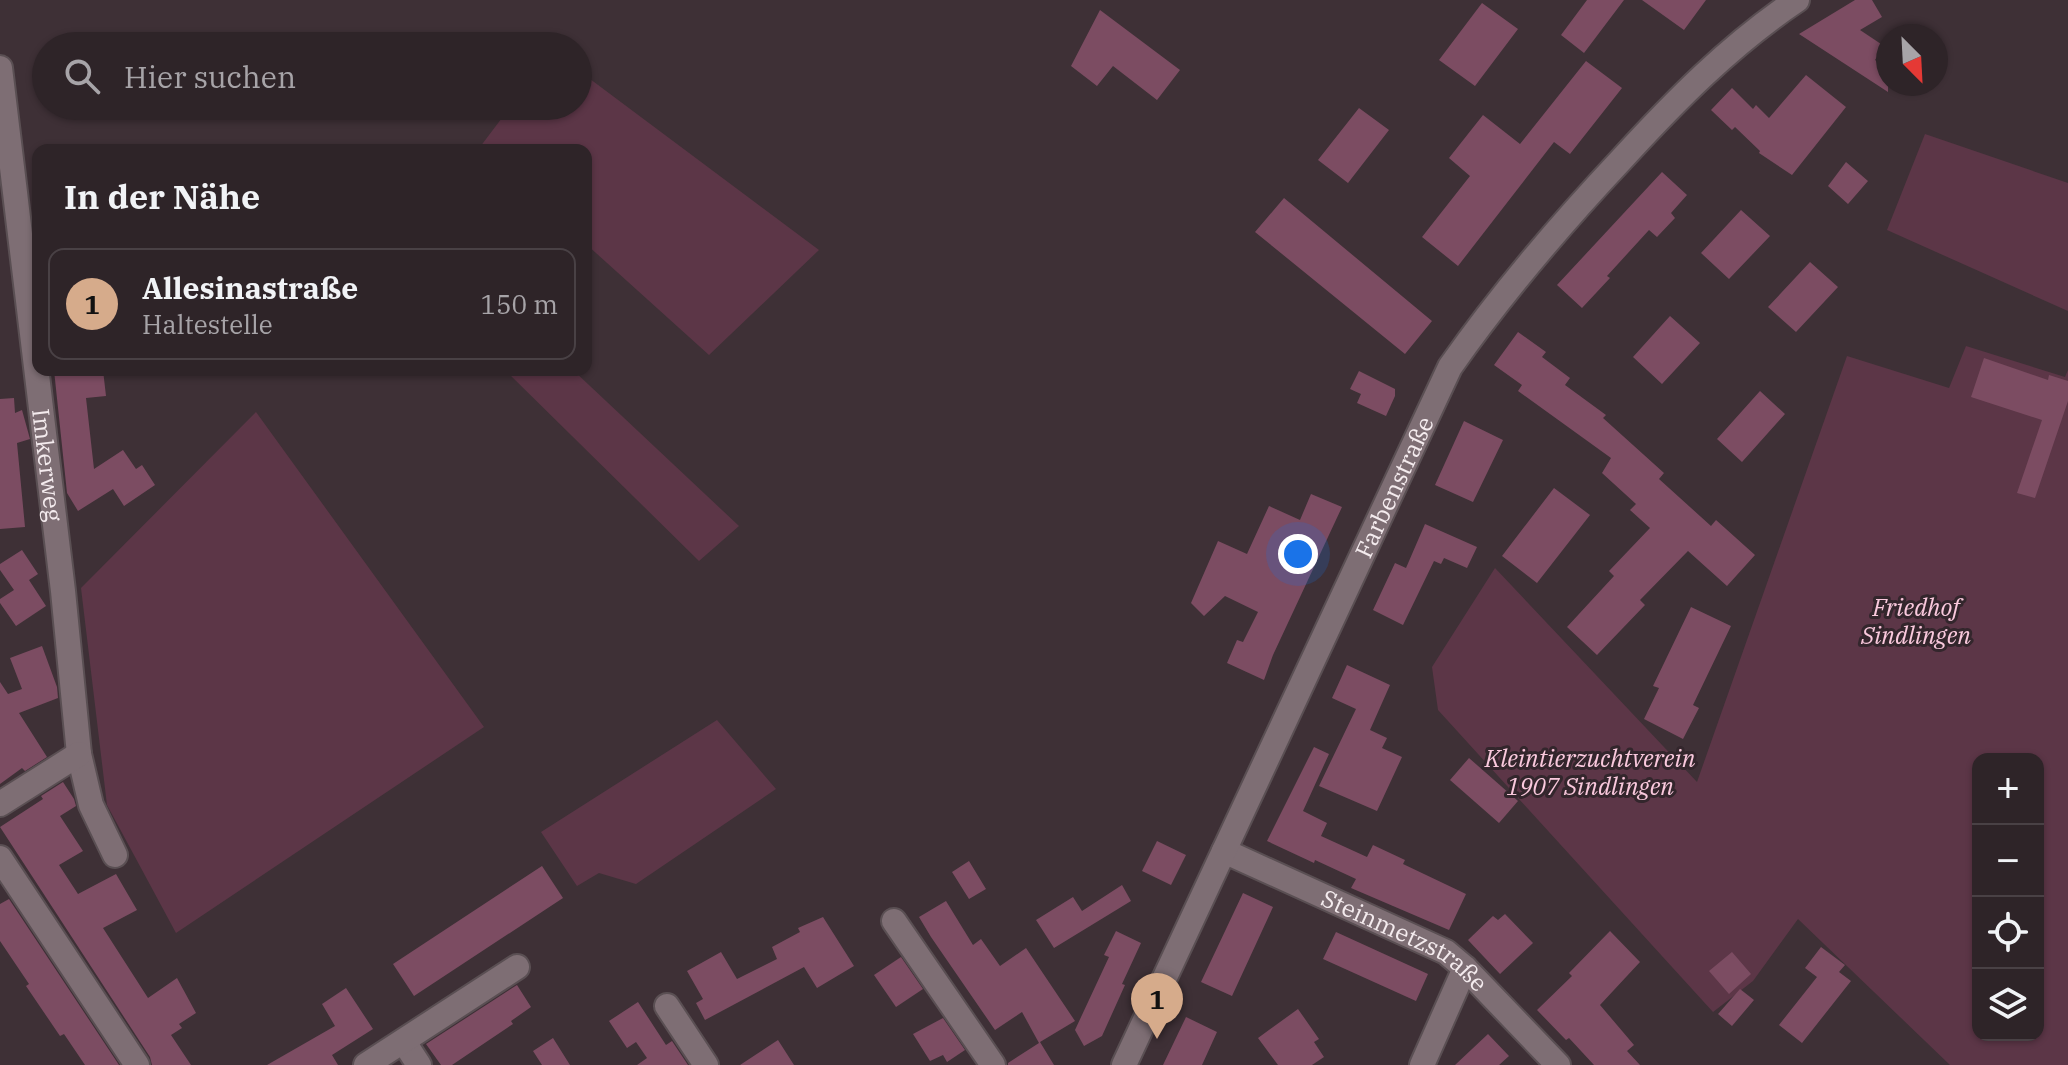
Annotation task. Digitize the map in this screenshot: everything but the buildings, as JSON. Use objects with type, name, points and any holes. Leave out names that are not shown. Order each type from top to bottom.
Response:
[{"type":"street","name":"Farbenstraße","points":[[1124,1065],[1450,367],[1495,302],[1547,239],[1662,115],[1725,54],[1797,0]]},
{"type":"street","name":"Imkerweg","points":[[0,68],[32,334]]},
{"type":"street","name":"Imkerweg","points":[[37,376],[79,754],[91,805],[115,855]]},
{"type":"street","points":[[0,804],[79,754]]},
{"type":"street","name":"Steinmetzstraße","points":[[1224,851],[1446,952],[1558,1065]]},
{"type":"street","points":[[0,858],[137,1065]]},
{"type":"street","points":[[894,921],[993,1065]]},
{"type":"street","points":[[366,1065],[517,967]]},
{"type":"street","points":[[1422,1065],[1465,968]]},
{"type":"street","points":[[667,1006],[706,1065]]},
{"type":"street","points":[[404,1042],[419,1065]]},
{"type":"green space","points":[[592,80],[819,250],[709,355],[592,249],[592,144],[482,144],[500,120],[592,120]]},
{"type":"green space","points":[[1925,134],[2068,183],[2068,311],[1887,230]]},
{"type":"green space","name":"Friedhof Sindlingen","points":[[1966,346],[2065,377],[2068,370],[2068,1065],[1950,1065],[1798,919],[1753,981],[1713,1012],[1438,710],[1432,667],[1495,568],[1697,782],[1847,356],[1949,388]]},
{"type":"green space","points":[[511,376],[579,376],[739,526],[699,561]]},
{"type":"green space","points":[[256,412],[484,727],[176,933],[107,805],[81,588]]},
{"type":"green space","points":[[717,720],[776,789],[636,884],[599,873],[577,886],[541,832]]},
{"type":"place","name":"Allesinastraße","points":[[1157,1039]]},
{"type":"park label","name":"Kleintierzuchtverein 1907 Sindlingen","points":[[1590,772]]}]
